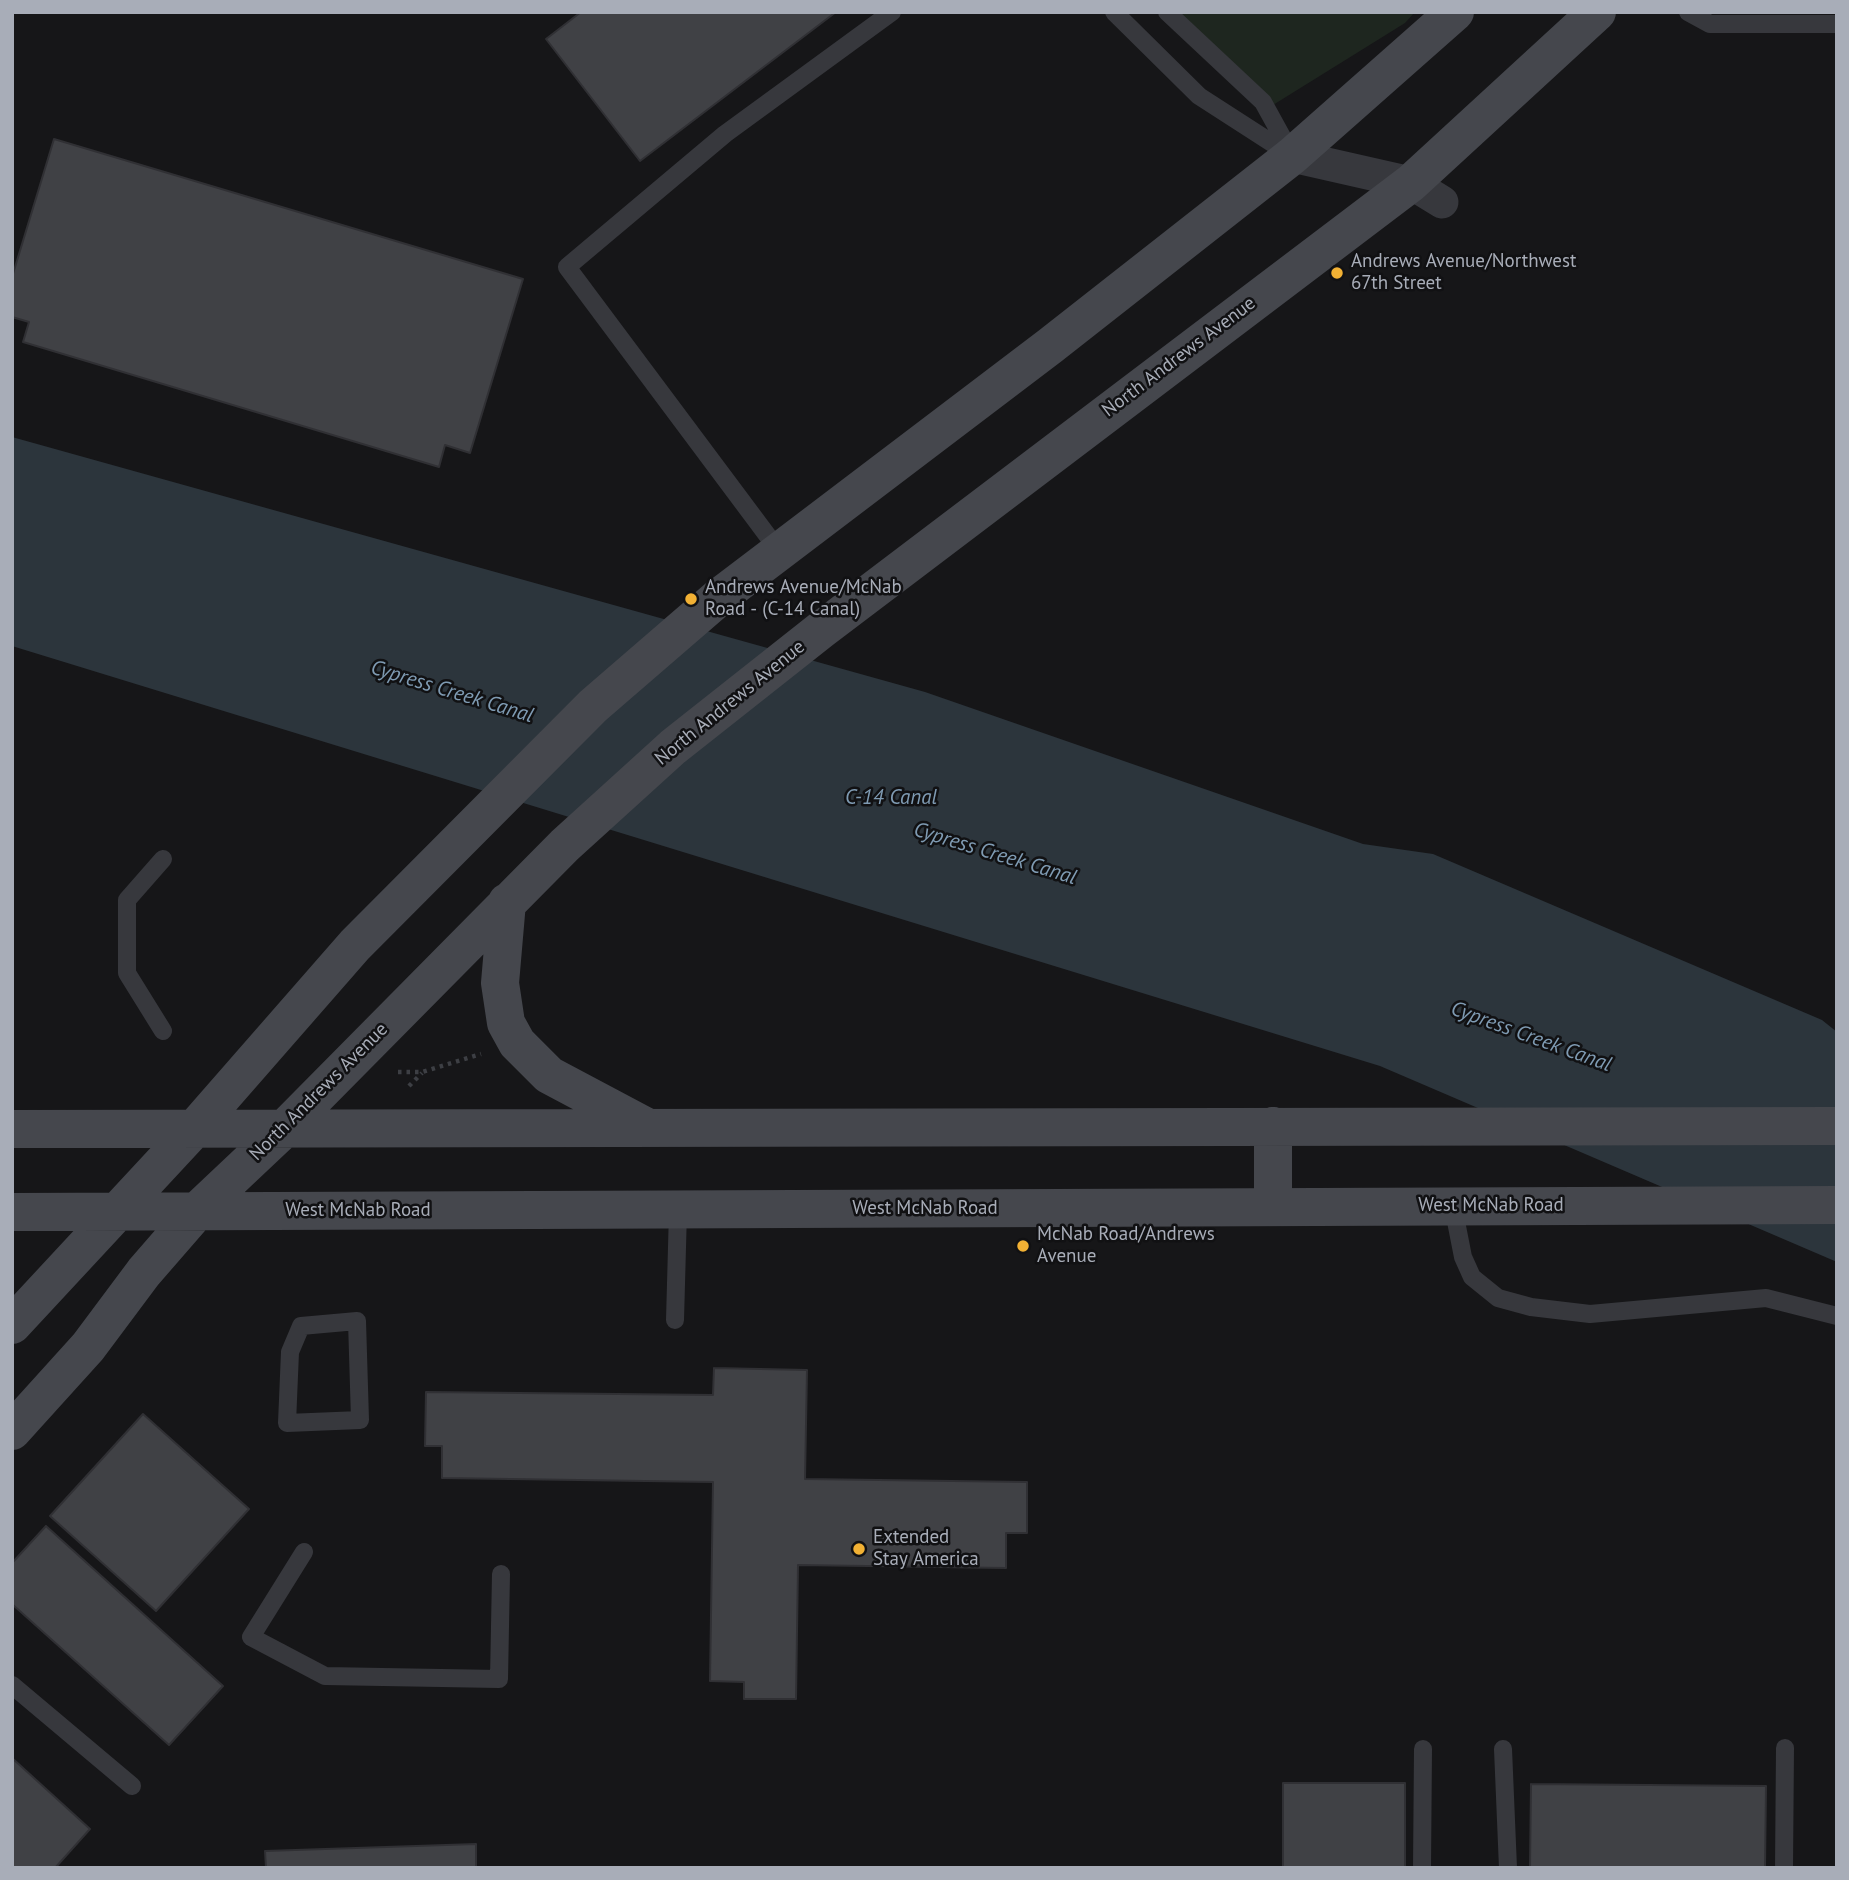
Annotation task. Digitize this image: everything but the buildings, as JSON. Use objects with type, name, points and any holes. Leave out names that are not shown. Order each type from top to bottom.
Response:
[{"type":"main road","points":[[12,1325],[195,1128],[355,945],[478,818],[593,706],[718,598],[1051,346],[1293,156],[1455,12]]},
{"type":"main road","name":"North Andrews Avenue","points":[[12,1431],[88,1347],[144,1272],[197,1211],[285,1128],[565,845],[673,747],[821,630],[1426,192],[1597,12]]},
{"type":"main road","points":[[507,902],[500,983],[506,1023],[517,1043],[549,1075],[648,1128]]},
{"type":"main road","points":[[1273,1126],[1273,1207]]},
{"type":"main road","points":[[12,1129],[1837,1126]]},
{"type":"main road","name":"West McNab Road","points":[[12,1212],[1837,1205]]},
{"type":"street","points":[[1293,156],[1426,192]]},
{"type":"lane","points":[[779,551],[567,267],[725,134],[892,12]]},
{"type":"lane","points":[[1114,12],[1199,96],[1293,156]]},
{"type":"lane","points":[[1167,12],[1264,102],[1293,156]]},
{"type":"lane","points":[[1688,12],[1710,24],[1837,24]]},
{"type":"lane","points":[[163,859],[127,901],[127,973],[163,1031]]},
{"type":"lane","points":[[1453,1206],[1464,1257],[1472,1277],[1499,1298],[1531,1307],[1590,1314],[1766,1298],[1837,1315]]},
{"type":"lane","points":[[675,1320],[678,1211]]},
{"type":"lane","points":[[357,1321],[360,1420],[287,1423],[290,1352],[301,1326],[357,1321]]},
{"type":"lane","points":[[304,1552],[251,1637],[326,1676],[499,1679],[501,1574]]},
{"type":"lane","points":[[12,1685],[132,1786]]},
{"type":"lane","points":[[1784,1868],[1785,1748]]},
{"type":"lane","points":[[1422,1868],[1423,1749]]},
{"type":"lane","points":[[1503,1749],[1508,1868]]},
{"type":"path","points":[[398,1072],[422,1072],[483,1053]]},
{"type":"path","points":[[409,1086],[422,1072]]},
{"type":"shaded area","points":[[1177,12],[1415,12],[1405,23],[1273,105]]},
{"type":"water","name":"C-14 Canal","points":[[12,437],[925,692],[1363,844],[1433,854],[1822,1020],[1837,1032],[1837,1262],[1380,1066],[12,646]]},
{"type":"place","name":"Andrews Avenue/Northwest 67th Street","points":[[1337,273]]},
{"type":"place","name":"Andrews Avenue/McNab Road - (C-14 Canal)","points":[[691,599]]},
{"type":"place","name":"McNab Road/Andrews Avenue","points":[[1023,1246]]},
{"type":"place","name":"Extended Stay America","points":[[859,1549]]},
{"type":"water label","name":"Cypress Creek Canal","points":[[452,692]]},
{"type":"water label","name":"Cypress Creek Canal","points":[[995,854]]},
{"type":"water label","name":"Cypress Creek Canal","points":[[1531,1037]]}]
